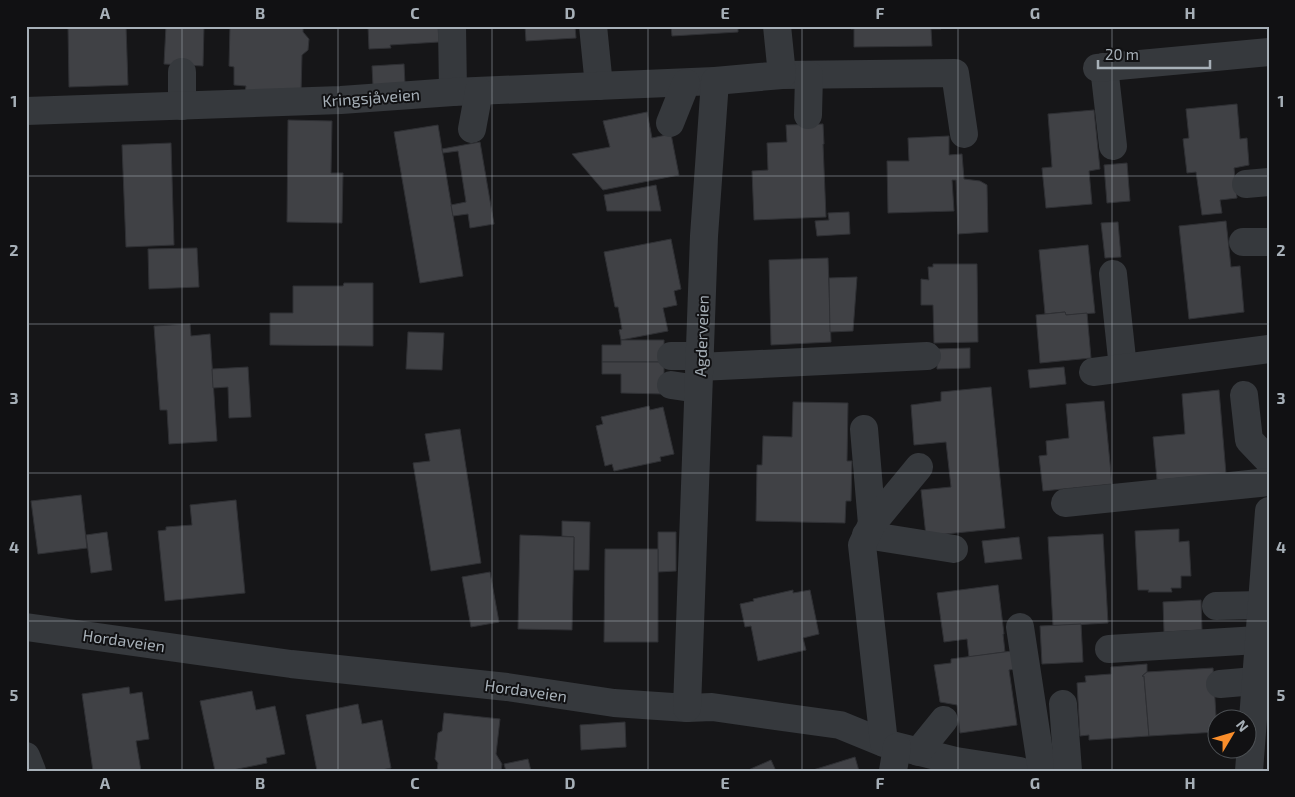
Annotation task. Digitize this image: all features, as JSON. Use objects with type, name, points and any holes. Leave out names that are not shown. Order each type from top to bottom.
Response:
[{"type":"street","points":[[452,26],[472,129]]},
{"type":"street","points":[[593,26],[600,86]]},
{"type":"street","points":[[778,26],[782,75]]},
{"type":"street","points":[[1113,146],[1101,67],[1269,52]]},
{"type":"street","points":[[182,72],[182,106]]},
{"type":"street","points":[[715,82],[782,75],[955,73],[964,134]]},
{"type":"street","points":[[808,115],[809,75]]},
{"type":"street","name":"Kringsjåveien","points":[[26,111],[341,100],[466,92],[715,82]]},
{"type":"street","name":"Agderveien","points":[[687,708],[704,236],[715,82]]},
{"type":"street","points":[[670,123],[686,83]]},
{"type":"street","points":[[1113,274],[1123,368]]},
{"type":"street","points":[[1093,372],[1269,349]]},
{"type":"street","points":[[671,385],[699,371],[844,351],[927,356]]},
{"type":"street","points":[[671,356],[699,371]]},
{"type":"street","points":[[1244,395],[1248,440],[1269,461]]},
{"type":"street","points":[[864,429],[869,530]]},
{"type":"street","points":[[919,467],[869,530],[862,545],[898,753],[944,720]]},
{"type":"street","points":[[1065,503],[1269,482]]},
{"type":"street","points":[[1255,762],[1255,681],[1268,543],[1269,511]]},
{"type":"street","points":[[869,530],[954,549]]},
{"type":"street","points":[[1216,606],[1261,605]]},
{"type":"street","name":"Hordaveien","points":[[26,627],[291,664],[508,687],[614,703],[687,708],[712,707],[840,726],[898,753],[1020,771]]},
{"type":"street","points":[[1020,627],[1042,771]]},
{"type":"street","points":[[1109,648],[1258,640]]},
{"type":"street","points":[[1220,684],[1255,681]]},
{"type":"street","points":[[1063,704],[1068,771]]},
{"type":"street","points":[[26,756],[32,771]]},
{"type":"building","points":[[68,26],[126,26],[128,85],[69,87]]},
{"type":"building","points":[[166,26],[204,26],[203,66],[164,64]]},
{"type":"building","points":[[230,26],[303,26],[303,32],[309,39],[308,50],[302,55],[301,94],[245,92],[246,86],[234,85],[234,67],[229,66]]},
{"type":"building","points":[[368,26],[438,26],[439,42],[390,45],[391,48],[369,49]]},
{"type":"building","points":[[525,26],[575,26],[576,38],[526,41]]},
{"type":"building","points":[[671,26],[738,26],[738,32],[672,36]]},
{"type":"building","points":[[851,26],[941,26],[941,29],[931,29],[932,46],[854,47],[854,29],[851,29]]},
{"type":"building","points":[[404,64],[405,84],[373,86],[372,66]]},
{"type":"building","points":[[1237,104],[1240,139],[1247,138],[1249,165],[1234,168],[1237,198],[1220,200],[1222,213],[1202,215],[1196,172],[1187,173],[1183,139],[1189,138],[1186,109]]},
{"type":"building","points":[[1094,110],[1100,169],[1089,171],[1092,204],[1046,208],[1042,168],[1052,167],[1048,114]]},
{"type":"building","points":[[647,112],[652,138],[671,134],[679,175],[603,190],[572,154],[610,147],[603,121]]},
{"type":"building","points":[[288,120],[332,121],[331,173],[343,173],[342,223],[287,222]]},
{"type":"building","points":[[823,124],[826,217],[754,220],[752,171],[768,170],[767,143],[787,142],[786,125]]},
{"type":"building","points":[[438,125],[463,276],[420,283],[394,132]]},
{"type":"building","points":[[949,136],[949,155],[962,154],[964,179],[980,181],[987,185],[988,232],[958,234],[956,180],[952,180],[954,211],[888,213],[887,161],[909,161],[908,138]]},
{"type":"building","points":[[480,142],[494,224],[470,228],[468,214],[453,216],[451,205],[466,202],[458,151],[443,153],[442,149]]},
{"type":"building","points":[[171,143],[174,245],[126,247],[122,145]]},
{"type":"building","points":[[1127,163],[1130,201],[1107,203],[1104,165]]},
{"type":"building","points":[[656,185],[661,211],[607,211],[604,195]]},
{"type":"building","points":[[849,212],[850,234],[817,236],[815,221],[829,220],[828,213]]},
{"type":"building","points":[[1226,221],[1231,267],[1240,266],[1244,312],[1189,319],[1179,226]]},
{"type":"building","points":[[1118,222],[1121,257],[1105,258],[1101,223]]},
{"type":"building","points":[[671,239],[681,289],[674,291],[677,305],[663,308],[668,331],[621,340],[619,330],[622,329],[618,307],[615,307],[604,252]]},
{"type":"building","points":[[1088,245],[1095,313],[1066,315],[1065,312],[1045,314],[1039,250]]},
{"type":"building","points":[[197,248],[199,287],[149,289],[148,249]]},
{"type":"building","points":[[828,258],[831,342],[771,345],[769,260]]},
{"type":"building","points":[[933,264],[977,264],[978,342],[934,343],[933,305],[921,305],[921,279],[929,280],[928,267],[933,267]]},
{"type":"building","points":[[857,277],[853,331],[830,332],[829,278]]},
{"type":"building","points":[[344,283],[373,283],[373,346],[270,345],[270,313],[293,313],[293,286],[343,286]]},
{"type":"building","points":[[1065,312],[1066,315],[1087,313],[1091,358],[1040,363],[1036,315]]},
{"type":"building","points":[[190,324],[191,336],[210,334],[217,441],[169,444],[167,410],[160,410],[154,326]]},
{"type":"building","points":[[408,332],[444,333],[442,370],[406,369]]},
{"type":"building","points":[[621,340],[664,340],[664,362],[602,362],[602,345],[621,345]]},
{"type":"building","points":[[970,348],[970,368],[937,369],[937,349]]},
{"type":"building","points":[[602,362],[664,362],[664,394],[621,393],[621,374],[602,374]]},
{"type":"building","points":[[248,367],[251,417],[229,418],[228,387],[213,388],[212,369]]},
{"type":"building","points":[[1064,367],[1066,384],[1030,388],[1028,370]]},
{"type":"building","points":[[991,387],[1005,528],[926,536],[921,490],[951,487],[946,442],[914,445],[911,405],[941,401],[941,392]]},
{"type":"building","points":[[1219,390],[1226,474],[1157,480],[1153,437],[1185,434],[1182,394]]},
{"type":"building","points":[[1104,401],[1112,484],[1043,491],[1039,456],[1047,455],[1046,441],[1069,438],[1066,404]]},
{"type":"building","points":[[793,402],[848,403],[847,461],[852,461],[851,501],[846,501],[845,523],[756,521],[757,465],[762,465],[763,436],[792,437]]},
{"type":"building","points":[[649,406],[650,410],[663,407],[674,454],[660,457],[661,461],[614,471],[612,464],[605,466],[596,426],[603,424],[601,417]]},
{"type":"building","points":[[460,429],[481,563],[431,571],[413,463],[430,461],[425,434]]},
{"type":"building","points":[[81,495],[87,548],[38,554],[31,501]]},
{"type":"building","points":[[236,500],[245,593],[165,601],[158,531],[166,530],[166,527],[192,525],[190,505]]},
{"type":"building","points":[[562,521],[590,522],[589,570],[574,570],[574,537],[562,536]]},
{"type":"building","points":[[1179,529],[1179,542],[1189,541],[1191,576],[1181,576],[1181,588],[1171,588],[1172,592],[1138,590],[1135,531]]},
{"type":"building","points":[[107,532],[112,570],[91,573],[86,535]]},
{"type":"building","points":[[658,532],[676,532],[676,571],[658,572]]},
{"type":"building","points":[[1103,534],[1108,623],[1053,626],[1048,537]]},
{"type":"building","points":[[520,535],[574,537],[572,630],[518,629]]},
{"type":"building","points":[[1019,537],[1022,559],[985,563],[982,541]]},
{"type":"building","points":[[605,549],[658,549],[658,642],[604,642]]},
{"type":"building","points":[[490,572],[499,622],[471,627],[462,577]]},
{"type":"building","points":[[998,585],[1005,652],[969,657],[967,639],[944,642],[937,593]]},
{"type":"building","points":[[793,590],[793,593],[810,590],[819,634],[803,638],[806,650],[758,661],[751,626],[745,627],[740,604],[754,601],[753,599]]},
{"type":"building","points":[[1201,600],[1202,630],[1164,632],[1163,602]]},
{"type":"building","points":[[1081,624],[1083,662],[1042,664],[1040,626]]},
{"type":"building","points":[[1012,651],[1015,669],[1009,670],[1017,725],[960,733],[957,705],[940,702],[934,665],[951,663],[951,659]]},
{"type":"building","points":[[1147,664],[1147,672],[1142,676],[1144,676],[1149,736],[1089,740],[1089,735],[1080,736],[1077,683],[1086,682],[1085,676],[1111,674],[1111,667]]},
{"type":"building","points":[[1213,668],[1216,710],[1208,710],[1208,733],[1149,736],[1144,676],[1142,676],[1147,672]]},
{"type":"building","points":[[129,687],[130,694],[142,692],[149,739],[136,741],[141,771],[93,771],[82,694]]},
{"type":"building","points":[[252,691],[256,710],[275,706],[285,754],[266,758],[267,763],[228,771],[215,771],[200,701]]},
{"type":"building","points":[[358,704],[362,724],[382,720],[391,768],[377,771],[317,771],[306,715]]},
{"type":"building","points":[[444,713],[500,719],[496,754],[502,764],[501,771],[437,771],[438,763],[435,759],[438,733],[442,731]]},
{"type":"building","points":[[625,722],[626,747],[581,750],[580,725]]},
{"type":"building","points":[[855,757],[859,771],[813,771],[813,770]]},
{"type":"building","points":[[528,759],[531,771],[506,771],[504,764]]},
{"type":"building","points":[[771,760],[776,771],[746,771]]}]
